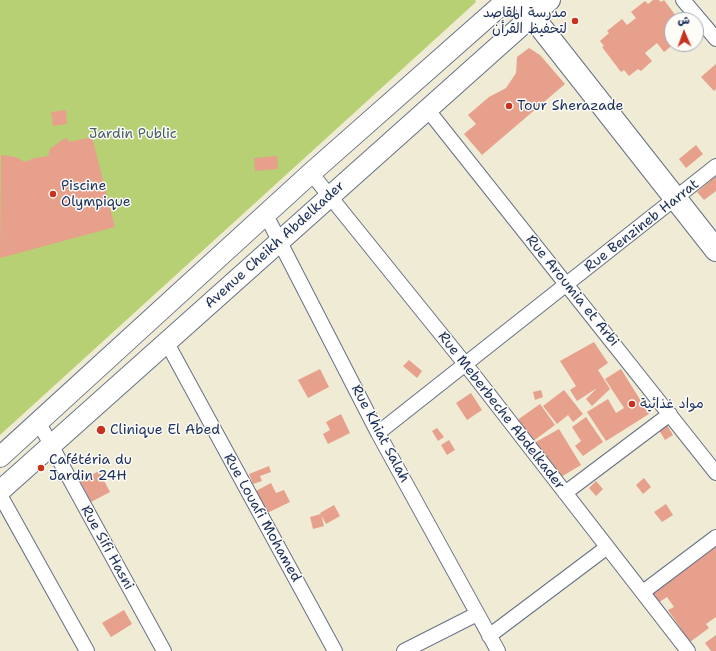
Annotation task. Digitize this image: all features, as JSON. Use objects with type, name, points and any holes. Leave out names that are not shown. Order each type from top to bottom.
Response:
[{"type":"main road","name":"Avenue Cheikh Abdelkader","points":[[0,458],[311,173],[507,0]]},
{"type":"main road","name":"Avenue Cheikh Abdelkader","points":[[0,491],[50,444],[167,343],[279,240],[427,109],[528,8],[550,0]]},
{"type":"main road","points":[[528,8],[675,200],[716,250]]},
{"type":"street","points":[[683,0],[716,38]]},
{"type":"street","name":"Rue Aroumia et Arbi","points":[[427,109],[566,285],[670,414],[714,465]]},
{"type":"street","name":"Rue Benzineb Harrat","points":[[378,433],[675,200],[716,166]]},
{"type":"street","name":"Rue Meberbeche Abdelkader","points":[[311,173],[466,365],[606,548],[643,592],[688,651]]},
{"type":"street","name":"Rue Khiat Salah","points":[[266,214],[378,433],[498,651]]},
{"type":"street","name":"Rue Louafi Mohamed","points":[[167,343],[335,651]]},
{"type":"street","points":[[564,493],[670,414]]},
{"type":"street","name":"Rue Sifi Hasni","points":[[39,422],[164,651]]},
{"type":"street","points":[[0,495],[88,651]]},
{"type":"street","points":[[643,592],[716,537]]},
{"type":"street","points":[[489,636],[606,548]]},
{"type":"street","points":[[404,651],[477,614]]},
{"type":"green space","name":"Jardin Public","points":[[0,0],[475,0],[476,2],[0,435]]},
{"type":"building","points":[[653,0],[659,0],[661,2],[664,0],[673,12],[664,12],[664,52],[657,43],[645,53],[652,61],[641,71],[638,69],[629,76],[624,70],[621,72],[602,47],[604,46],[600,41],[609,33],[607,31],[622,19],[627,25],[636,18],[631,12],[645,1],[648,4]]},
{"type":"building","name":"Tour Sherazade","points":[[529,48],[540,55],[565,84],[482,155],[464,134],[476,124],[468,115],[489,97],[506,88],[516,73],[517,57]]},
{"type":"building","points":[[716,64],[716,89],[714,91],[701,77]]},
{"type":"building","points":[[66,110],[67,124],[53,126],[51,112]]},
{"type":"building","name":"Piscine Olympique","points":[[92,137],[115,227],[0,258],[1,155],[16,157],[25,162],[34,158],[48,156],[50,149],[67,138],[69,142]]},
{"type":"building","points":[[696,145],[703,154],[686,168],[679,159]]},
{"type":"building","points":[[277,156],[278,169],[255,171],[254,158]]},
{"type":"building","points":[[716,176],[716,191],[704,200],[697,192]]},
{"type":"building","points":[[594,342],[608,363],[598,370],[610,389],[592,406],[586,399],[597,388],[577,401],[570,390],[576,386],[560,361]]},
{"type":"building","points":[[409,360],[422,371],[417,378],[403,366]]},
{"type":"building","points":[[320,369],[329,387],[308,398],[298,380]]},
{"type":"building","name":"مواد غذائية","points":[[621,369],[649,414],[606,441],[587,412],[608,399],[616,413],[624,408],[605,379]]},
{"type":"building","points":[[541,390],[543,397],[535,400],[533,392]]},
{"type":"building","points":[[564,390],[583,414],[573,422],[568,415],[557,424],[543,406]]},
{"type":"building","points":[[471,393],[482,410],[467,420],[456,403]]},
{"type":"building","points":[[540,404],[555,425],[532,442],[516,421]]},
{"type":"building","points":[[341,414],[350,433],[328,444],[323,434],[330,430],[326,422]]},
{"type":"building","points":[[586,417],[603,442],[583,456],[575,446],[581,441],[572,427]]},
{"type":"building","points":[[667,425],[673,435],[665,440],[659,430]]},
{"type":"building","points":[[437,428],[444,437],[438,441],[432,431]]},
{"type":"building","points":[[559,429],[581,465],[556,480],[534,443]]},
{"type":"building","points":[[449,440],[455,450],[447,455],[441,445]]},
{"type":"building","points":[[269,466],[271,472],[260,476],[262,481],[253,484],[249,474]]},
{"type":"building","points":[[99,471],[110,492],[91,502],[80,481]]},
{"type":"building","points":[[644,478],[651,487],[643,494],[636,485]]},
{"type":"building","points":[[596,481],[603,489],[596,496],[589,488]]},
{"type":"building","points":[[271,483],[276,493],[284,490],[290,502],[267,513],[256,491]]},
{"type":"building","points":[[666,504],[673,515],[662,522],[654,512]]},
{"type":"building","points":[[334,505],[340,516],[326,524],[320,513]]},
{"type":"building","points":[[321,514],[324,526],[313,529],[310,517]]},
{"type":"building","points":[[716,541],[716,617],[706,624],[709,628],[690,642],[668,610],[674,607],[667,597],[658,603],[645,585]]},
{"type":"building","points":[[124,610],[132,624],[111,637],[102,623]]},
{"type":"building","points":[[716,635],[716,651],[711,651],[705,643]]},
{"type":"place","name":"مدرسة المقاصد لتحفيظ القرأن","points":[[575,21]]},
{"type":"place","name":"Tour Sherazade","points":[[509,106]]},
{"type":"place","name":"Piscine Olympique","points":[[53,194]]},
{"type":"place","name":"مواد غذائية","points":[[632,404]]},
{"type":"place","name":"Clinique El Abed","points":[[101,430]]},
{"type":"place","name":"Cafétéria du Jardin 24H","points":[[41,468]]}]
